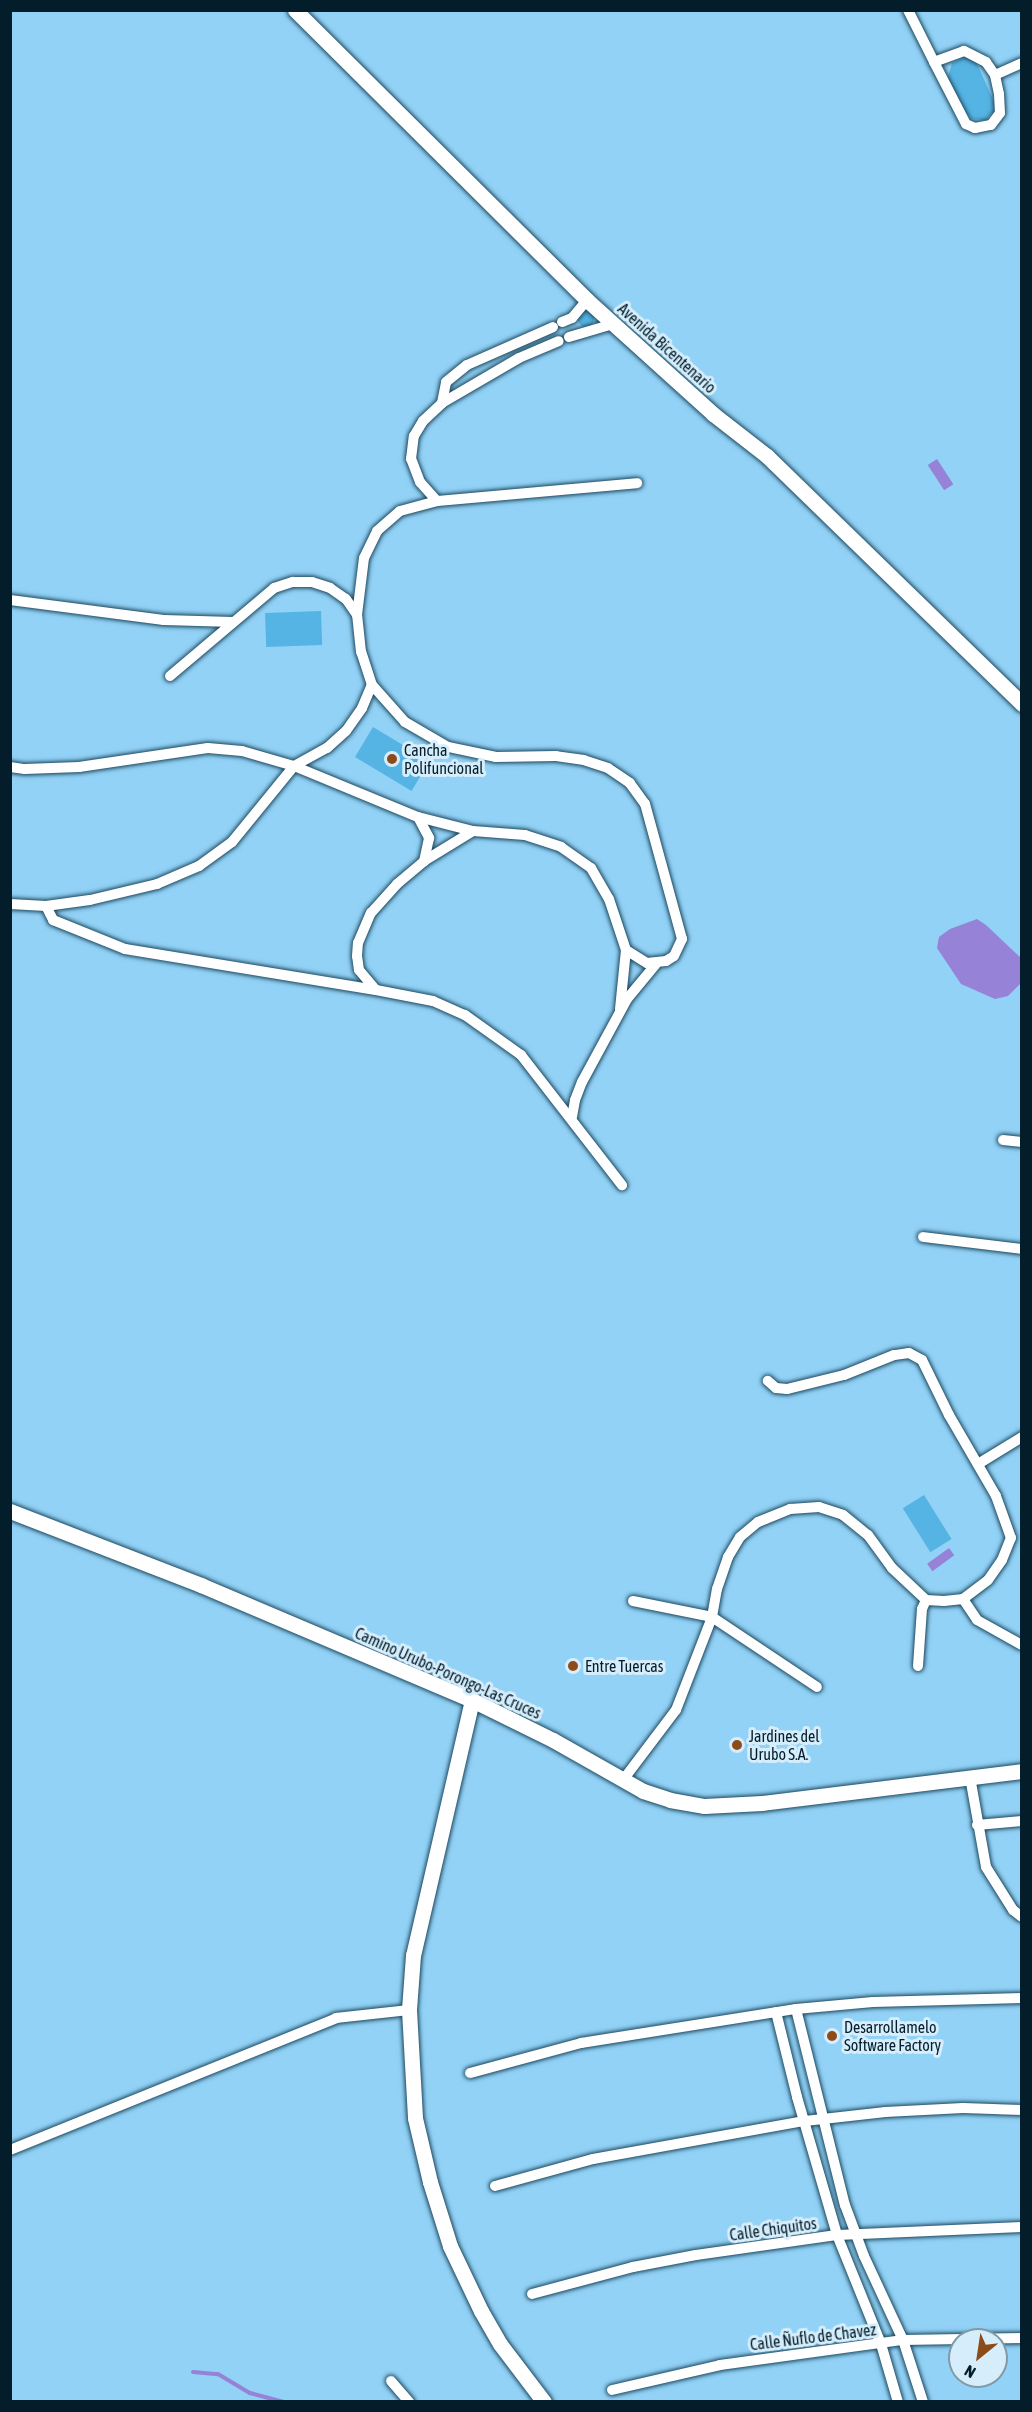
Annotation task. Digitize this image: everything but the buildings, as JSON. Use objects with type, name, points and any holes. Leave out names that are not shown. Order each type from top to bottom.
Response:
[{"type":"street","name":"Avenida Bicentenario","points":[[295,10],[586,300],[713,414],[767,456],[1022,704]]},
{"type":"street","points":[[908,10],[934,62],[966,124],[975,128],[992,125],[1000,113],[999,94],[995,75],[986,62],[964,51],[934,62]]},
{"type":"street","points":[[995,75],[1022,63]]},
{"type":"street","points":[[442,403],[446,382],[467,365],[562,322],[586,300]]},
{"type":"street","points":[[562,322],[583,333]]},
{"type":"street","points":[[437,501],[420,482],[411,459],[414,436],[423,421],[442,403],[519,358],[564,339],[613,324]]},
{"type":"street","points":[[572,1118],[575,1100],[582,1082],[620,1013],[657,964],[674,956],[682,939],[645,804],[630,783],[608,768],[584,760],[556,756],[496,757],[448,747],[405,722],[372,685],[361,652],[357,615],[364,558],[377,531],[400,511],[437,501],[637,483]]},
{"type":"street","points":[[170,676],[274,588],[293,582],[312,582],[330,588],[346,599],[357,615]]},
{"type":"street","points":[[10,600],[164,620],[233,622]]},
{"type":"street","points":[[10,904],[46,906],[90,900],[157,884],[199,866],[232,842],[294,766],[327,748],[346,731],[362,708],[372,685]]},
{"type":"street","points":[[10,766],[25,769],[79,767],[208,748],[242,751],[294,766],[418,816],[473,831],[525,835],[561,847],[591,868],[609,899],[626,950],[620,1013]]},
{"type":"street","points":[[418,816],[429,838],[424,861]]},
{"type":"street","points":[[376,990],[359,969],[357,956],[358,943],[371,913],[397,884],[424,861],[473,831]]},
{"type":"street","points":[[46,906],[52,920],[125,949],[433,1001],[465,1015],[494,1033],[521,1055],[622,1185]]},
{"type":"street","points":[[626,950],[638,960],[657,964]]},
{"type":"street","points":[[1003,1140],[1022,1142]]},
{"type":"street","points":[[922,1237],[1022,1249]]},
{"type":"street","points":[[623,1780],[676,1710],[712,1617],[717,1589],[728,1557],[740,1537],[758,1522],[790,1509],[819,1507],[843,1515],[868,1535],[892,1568],[926,1599],[944,1601],[963,1599],[988,1580],[1016,1540],[996,1496],[922,1359],[909,1353],[894,1355],[818,1383],[787,1389],[776,1388],[768,1381]]},
{"type":"street","points":[[978,1464],[1022,1437]]},
{"type":"street","name":"Camino Urubo-Porongo-Las Cruces","points":[[10,1511],[201,1585],[472,1700],[553,1740],[643,1791],[670,1800],[704,1806],[762,1803],[1022,1771]]},
{"type":"street","points":[[918,1666],[922,1609],[926,1599]]},
{"type":"street","points":[[963,1599],[977,1620],[1022,1645]]},
{"type":"street","points":[[633,1601],[712,1617],[817,1687]]},
{"type":"street","points":[[472,1700],[415,1944],[409,2010],[416,2118],[430,2182],[450,2246],[500,2344],[543,2402]]},
{"type":"street","points":[[970,1778],[986,1867],[1013,1910],[1022,1917]]},
{"type":"street","points":[[977,1825],[1022,1821]]},
{"type":"street","points":[[470,2073],[581,2043],[796,2009],[873,2002],[1022,1998]]},
{"type":"street","points":[[796,2009],[844,2205],[903,2340],[923,2402]]},
{"type":"street","points":[[10,2150],[336,2018],[409,2010]]},
{"type":"street","points":[[777,2012],[837,2235],[880,2344],[898,2402]]},
{"type":"street","points":[[495,2186],[541,2171],[615,2155],[805,2121],[885,2112],[963,2108],[1022,2110]]},
{"type":"street","name":"Calle Chiquitos","points":[[532,2294],[696,2254],[855,2232],[1022,2227]]},
{"type":"street","name":"Calle Ñuflo de Chavez","points":[[612,2390],[720,2365],[903,2340],[1022,2338]]},
{"type":"street","points":[[391,2381],[409,2402]]},
{"type":"shaded area","points":[[965,57],[972,59],[978,66],[995,104],[994,111],[985,120],[972,119],[967,114],[948,77],[952,63]]},
{"type":"shaded area","points":[[583,311],[589,311],[594,319],[592,325],[583,327],[578,322],[578,316]]},
{"type":"shaded area","points":[[937,459],[953,484],[944,490],[928,465]]},
{"type":"shaded area","points":[[321,611],[322,645],[266,647],[265,613]]},
{"type":"shaded area","name":"Cancha Polifuncional","points":[[373,727],[430,761],[412,791],[355,757]]},
{"type":"shaded area","points":[[977,919],[1021,958],[1021,983],[1008,996],[995,999],[961,984],[937,948],[939,937],[950,929]]},
{"type":"shaded area","points":[[924,1495],[952,1539],[930,1552],[903,1508]]},
{"type":"shaded area","points":[[949,1548],[954,1555],[932,1571],[927,1564]]},
{"type":"waterway","points":[[193,2372],[218,2374],[250,2393],[283,2402]]},
{"type":"place","name":"Cancha Polifuncional","points":[[392,759]]},
{"type":"place","name":"Entre Tuercas","points":[[573,1666]]},
{"type":"place","name":"Jardines del Urubo S.A.","points":[[737,1745]]},
{"type":"place","name":"Desarrollamelo Software Factory","points":[[832,2036]]}]
